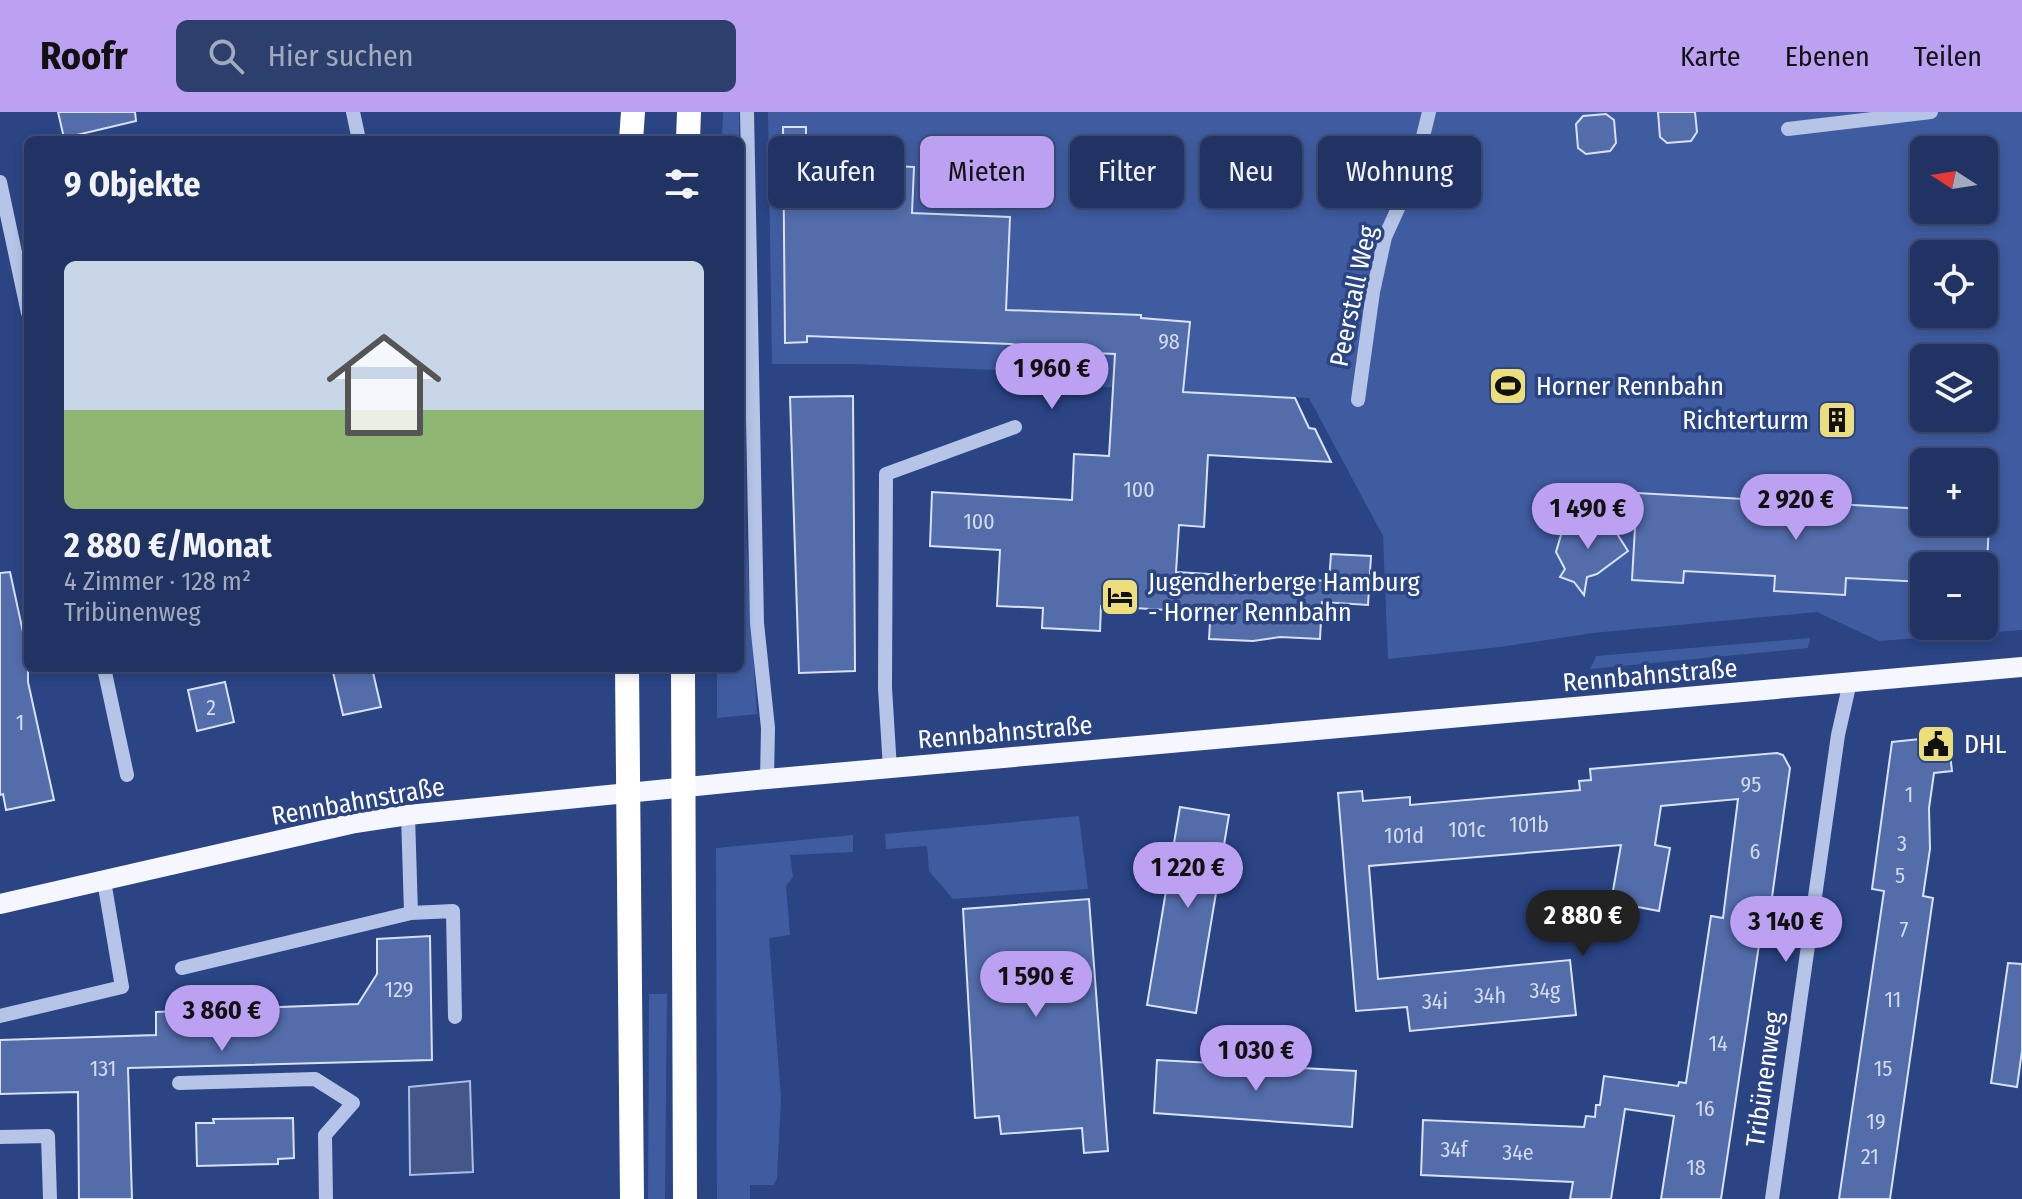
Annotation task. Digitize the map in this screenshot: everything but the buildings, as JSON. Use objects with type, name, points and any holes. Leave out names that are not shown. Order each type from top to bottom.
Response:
[{"type":"highway","points":[[631,136],[633,112]]},
{"type":"highway","points":[[688,136],[689,112]]},
{"type":"highway","points":[[627,672],[632,1199]]},
{"type":"highway","points":[[683,672],[685,1199]]},
{"type":"main road","name":"Rennbahnstraße","points":[[0,904],[355,823],[408,815],[767,779],[2022,667]]},
{"type":"street","points":[[353,112],[358,136]]},
{"type":"street","points":[[747,112],[757,623],[768,728],[767,779]]},
{"type":"street","name":"Peerstall Weg","points":[[1358,400],[1373,292],[1385,237],[1414,173],[1429,112]]},
{"type":"street","points":[[1788,129],[1931,112]]},
{"type":"street","points":[[0,182],[24,294]]},
{"type":"street","points":[[890,769],[885,688],[886,474],[1015,427]]},
{"type":"street","points":[[105,672],[127,775]]},
{"type":"street","name":"Tribünenweg","points":[[1772,1199],[1838,735],[1850,682]]},
{"type":"street","points":[[408,815],[411,913]]},
{"type":"street","points":[[0,1016],[122,987],[104,881]]},
{"type":"street","points":[[182,968],[411,913],[453,911],[455,1017]]},
{"type":"street","points":[[179,1083],[315,1079],[353,1103],[325,1135],[326,1199]]},
{"type":"street","points":[[0,1137],[48,1136],[50,1199]]},
{"type":"shaded area","points":[[723,112],[739,112],[739,136],[722,136]]},
{"type":"shaded area","name":"Horner Rennbahn","points":[[768,112],[2022,112],[2022,630],[1998,632],[1998,552],[1910,552],[1910,639],[1879,641],[1817,612],[1593,633],[1388,659],[1383,536],[1309,398],[1070,385],[1068,373],[854,364],[772,364],[770,208],[904,208],[904,136],[768,136]]},
{"type":"shaded area","points":[[744,503],[757,714],[717,718],[717,672],[744,672]]},
{"type":"shaded area","points":[[1810,638],[1808,648],[1590,669],[1596,656]]},
{"type":"shaded area","points":[[1079,816],[1088,889],[953,899],[929,871],[927,846],[886,849],[885,834]]},
{"type":"shaded area","points":[[853,835],[853,852],[790,855],[793,877],[786,886],[790,935],[769,938],[781,1099],[777,1178],[774,1185],[750,1185],[750,1199],[717,1199],[716,848]]},
{"type":"shaded area","points":[[649,994],[667,994],[665,1199],[648,1199]]},
{"type":"shaded area","points":[[470,1081],[473,1172],[410,1175],[409,1087]]},
{"type":"place","name":"Horner Rennbahn","points":[[1508,386]]},
{"type":"place","name":"Richterturm","points":[[1837,420]]},
{"type":"place","name":"Jugendherberge Hamburg - Horner Rennbahn","points":[[1120,597]]},
{"type":"place","name":"DHL","points":[[1936,744]]}]
